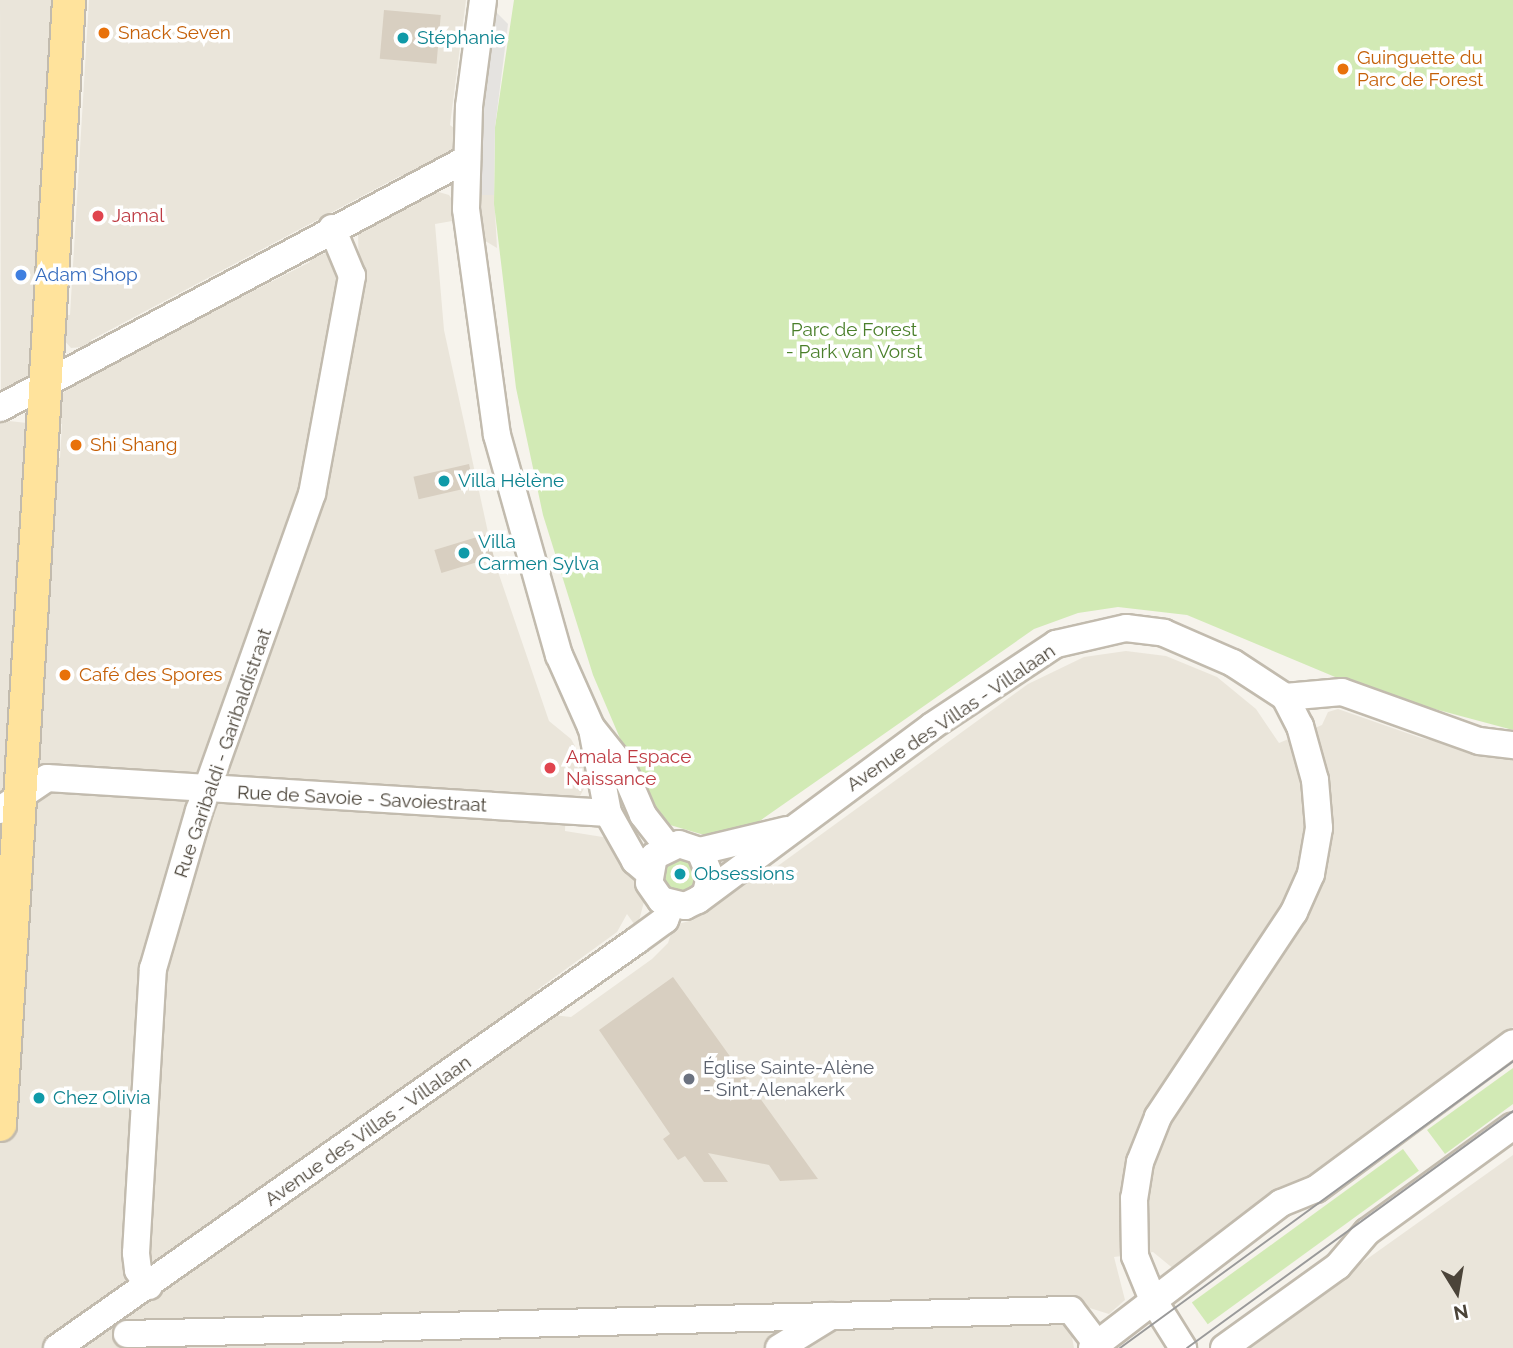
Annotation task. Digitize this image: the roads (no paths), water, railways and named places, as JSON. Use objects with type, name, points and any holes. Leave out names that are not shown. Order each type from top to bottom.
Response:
[{"type":"main road","points":[[0,1125],[10,803],[47,383],[69,0]]},
{"type":"street","points":[[483,0],[467,159],[466,209],[497,435],[555,642],[591,727],[608,813],[635,861],[648,872]]},
{"type":"street","points":[[0,408],[332,228],[467,159]]},
{"type":"street","name":"Rue Garibaldi - Garibaldistraat","points":[[149,1286],[138,1270],[136,1253],[153,969],[207,789],[312,494],[352,276],[332,228]]},
{"type":"street","name":"Avenue des Villas - Villalaan","points":[[57,1348],[149,1286],[666,920],[671,905],[685,906],[707,889],[742,872],[792,828],[1028,661],[1090,633],[1126,628],[1164,633],[1233,663],[1284,698]]},
{"type":"street","points":[[1183,1348],[1153,1300],[1135,1256],[1134,1198],[1140,1162],[1158,1118],[1294,912],[1311,874],[1319,828],[1315,780],[1300,726],[1284,698],[1342,692],[1479,741],[1513,745]]},
{"type":"street","points":[[591,727],[622,766],[643,815],[667,846],[654,856],[648,872],[653,892],[671,905]]},
{"type":"street","name":"Rue de Savoie - Savoiestraat","points":[[10,803],[47,778],[608,813]]},
{"type":"street","name":"Avenue des Villas - Villalaan","points":[[667,846],[699,851],[792,828]]},
{"type":"street","points":[[699,851],[710,876],[707,889]]},
{"type":"street","points":[[111,1312],[127,1341],[832,1315],[1071,1310],[1094,1346],[1281,1203],[1316,1189],[1513,1043]]},
{"type":"street","points":[[1224,1348],[1338,1266],[1367,1232],[1513,1126]]},
{"type":"street","points":[[779,1348],[832,1315]]},
{"type":"tram line","points":[[1120,1348],[1513,1061]]},
{"type":"tram line","points":[[1187,1348],[1513,1111]]},
{"type":"place","name":"Snack Seven","points":[[104,33]]},
{"type":"place","name":"Stéphanie","points":[[403,38]]},
{"type":"place","name":"Guinguette du Parc de Forest","points":[[1343,69]]},
{"type":"place","name":"Jamal","points":[[98,216]]},
{"type":"place","name":"Adam Shop","points":[[21,275]]},
{"type":"place","name":"Shi Shang","points":[[76,445]]},
{"type":"place","name":"Villa Hèlène","points":[[444,481]]},
{"type":"place","name":"Villa Carmen Sylva","points":[[464,553]]},
{"type":"place","name":"Café des Spores","points":[[65,675]]},
{"type":"place","name":"Amala Espace Naissance","points":[[550,768]]},
{"type":"place","name":"Obsessions","points":[[680,874]]},
{"type":"place","name":"Église Sainte-Alène - Sint-Alenakerk","points":[[689,1079]]},
{"type":"place","name":"Chez Olivia","points":[[39,1098]]},
{"type":"park label","name":"Parc de Forest - Park van Vorst","points":[[854,341]]}]
